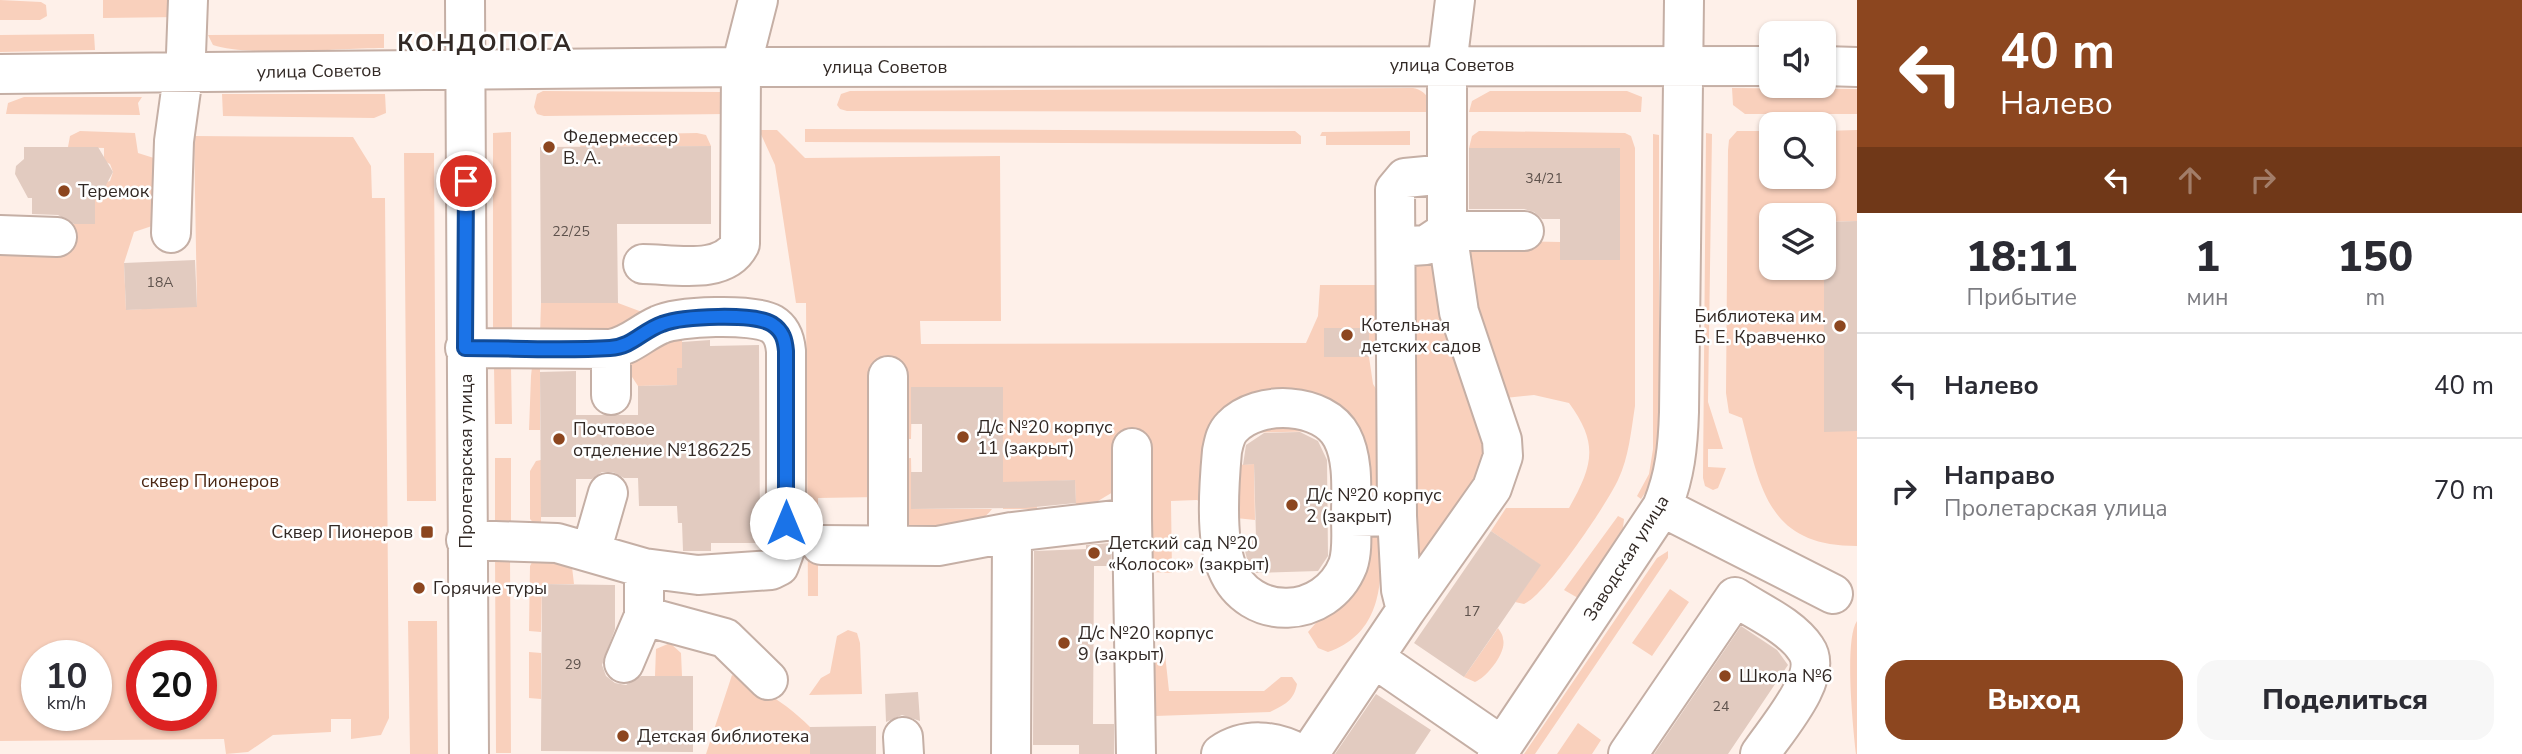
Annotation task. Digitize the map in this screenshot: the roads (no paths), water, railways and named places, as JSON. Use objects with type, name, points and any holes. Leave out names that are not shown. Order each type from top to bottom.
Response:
[{"type":"street","points":[[171,233],[174,141],[183,73],[188,0]]},
{"type":"street","name":"Пролетарская улица","points":[[466,0],[465,348],[469,754]]},
{"type":"street","points":[[643,264],[717,264],[735,254],[740,244],[741,67],[758,0]]},
{"type":"street","points":[[1309,754],[1492,488],[1503,456],[1502,440],[1459,312],[1447,231],[1447,65],[1455,0]]},
{"type":"street","name":"Заводская улица","points":[[1500,750],[1662,507],[1671,487],[1678,447],[1684,0]]},
{"type":"street","name":"улица Советов","points":[[0,74],[741,67],[1759,66]]},
{"type":"street","points":[[1836,66],[1857,66]]},
{"type":"street","points":[[1406,610],[1400,579],[1397,516],[1395,200],[1399,181],[1417,174],[1447,174]]},
{"type":"street","points":[[1395,247],[1426,245],[1447,231],[1524,231]]},
{"type":"street","points":[[0,234],[57,237]]},
{"type":"street","points":[[465,348],[611,348],[636,341],[659,324],[690,318],[760,319],[779,329],[785,339],[786,547],[783,558],[771,570],[759,573],[698,575],[644,568],[544,541],[466,540]]},
{"type":"street","points":[[611,348],[611,395]]},
{"type":"street","points":[[888,376],[888,545]]},
{"type":"street","points":[[1278,409],[1297,409],[1324,417],[1342,437],[1347,451],[1352,517],[1348,564],[1342,576],[1317,600],[1295,610],[1282,609],[1243,589],[1227,569],[1221,537],[1222,451],[1232,426],[1244,418],[1278,409]]},
{"type":"street","points":[[1132,448],[1136,754]]},
{"type":"street","points":[[592,552],[608,493]]},
{"type":"street","points":[[1662,507],[1833,594]]},
{"type":"street","points":[[1352,517],[1397,516]]},
{"type":"street","points":[[821,545],[955,544],[1012,532],[1132,518]]},
{"type":"street","points":[[1011,754],[1012,532]]},
{"type":"street","points":[[1628,754],[1735,597],[1739,546]]},
{"type":"street","points":[[624,663],[644,617],[644,568]]},
{"type":"street","points":[[1735,597],[1799,640],[1811,659],[1804,689],[1760,754]]},
{"type":"street","points":[[644,617],[724,638],[768,680]]},
{"type":"street","points":[[1374,659],[1500,750]]},
{"type":"street","points":[[1221,754],[1250,742],[1280,745],[1300,754]]},
{"type":"place","name":"Федермессер В. А.","points":[[549,147]]},
{"type":"place","name":"Теремок","points":[[64,191]]},
{"type":"place","name":"Библиотека им. Б. Е. Кравченко","points":[[1840,326]]},
{"type":"place","name":"Котельная детских садов","points":[[1347,335]]},
{"type":"place","name":"Д/с №20 корпус 11 (закрыт)","points":[[963,437]]},
{"type":"place","name":"Почтовое отделение №186225","points":[[559,439]]},
{"type":"place","name":"Д/с №20 корпус 2 (закрыт)","points":[[1292,505]]},
{"type":"place","name":"Сквер Пионеров","points":[[427,532]]},
{"type":"place","name":"Детский сад №20 «Колосок» (закрыт)","points":[[1094,553]]},
{"type":"place","name":"Горячие туры","points":[[419,588]]},
{"type":"place","name":"Д/с №20 корпус 9 (закрыт)","points":[[1064,643]]},
{"type":"place","name":"Школа №6","points":[[1725,676]]},
{"type":"place","name":"Детская библиотека","points":[[623,736]]},
{"type":"district","name":"КОНДОПОГА","points":[[485,43]]},
{"type":"park label","name":"сквер Пионеров","points":[[210,481]]}]
